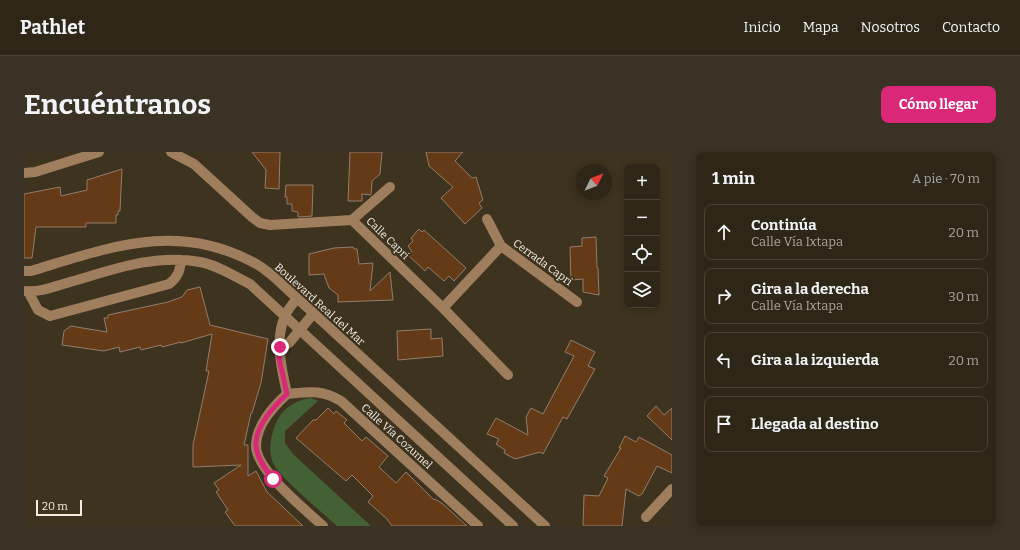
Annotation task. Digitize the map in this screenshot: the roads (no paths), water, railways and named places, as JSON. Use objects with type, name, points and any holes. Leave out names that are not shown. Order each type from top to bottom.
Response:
[{"type":"street","points":[[24,173],[36,172],[99,152]]},
{"type":"street","name":"Calle Capri","points":[[171,152],[194,164],[252,218],[260,223],[270,225],[352,220],[443,308],[508,375]]},
{"type":"street","points":[[352,220],[390,187]]},
{"type":"street","name":"Cerrada Capri","points":[[487,219],[501,246],[577,302]]},
{"type":"street","name":"Boulevard Real del Mar","points":[[24,271],[31,271],[116,246],[146,241],[198,242],[226,249],[259,266],[298,298],[313,314],[545,526]]},
{"type":"street","points":[[443,308],[501,246]]},
{"type":"street","points":[[182,260],[180,273],[176,279],[169,284],[50,316],[38,310],[26,291],[44,289],[125,266],[152,260],[182,260],[200,262],[219,268],[250,284],[513,526]]},
{"type":"street","points":[[298,298],[285,316],[280,331],[279,358],[287,394],[271,409],[261,427],[256,446],[262,464],[273,479],[324,526]]},
{"type":"street","points":[[280,347],[289,342],[313,314]]},
{"type":"street","name":"Calle Vía Cozumel","points":[[287,394],[316,391],[329,394],[341,401],[478,526]]},
{"type":"street","points":[[646,517],[672,489]]}]
